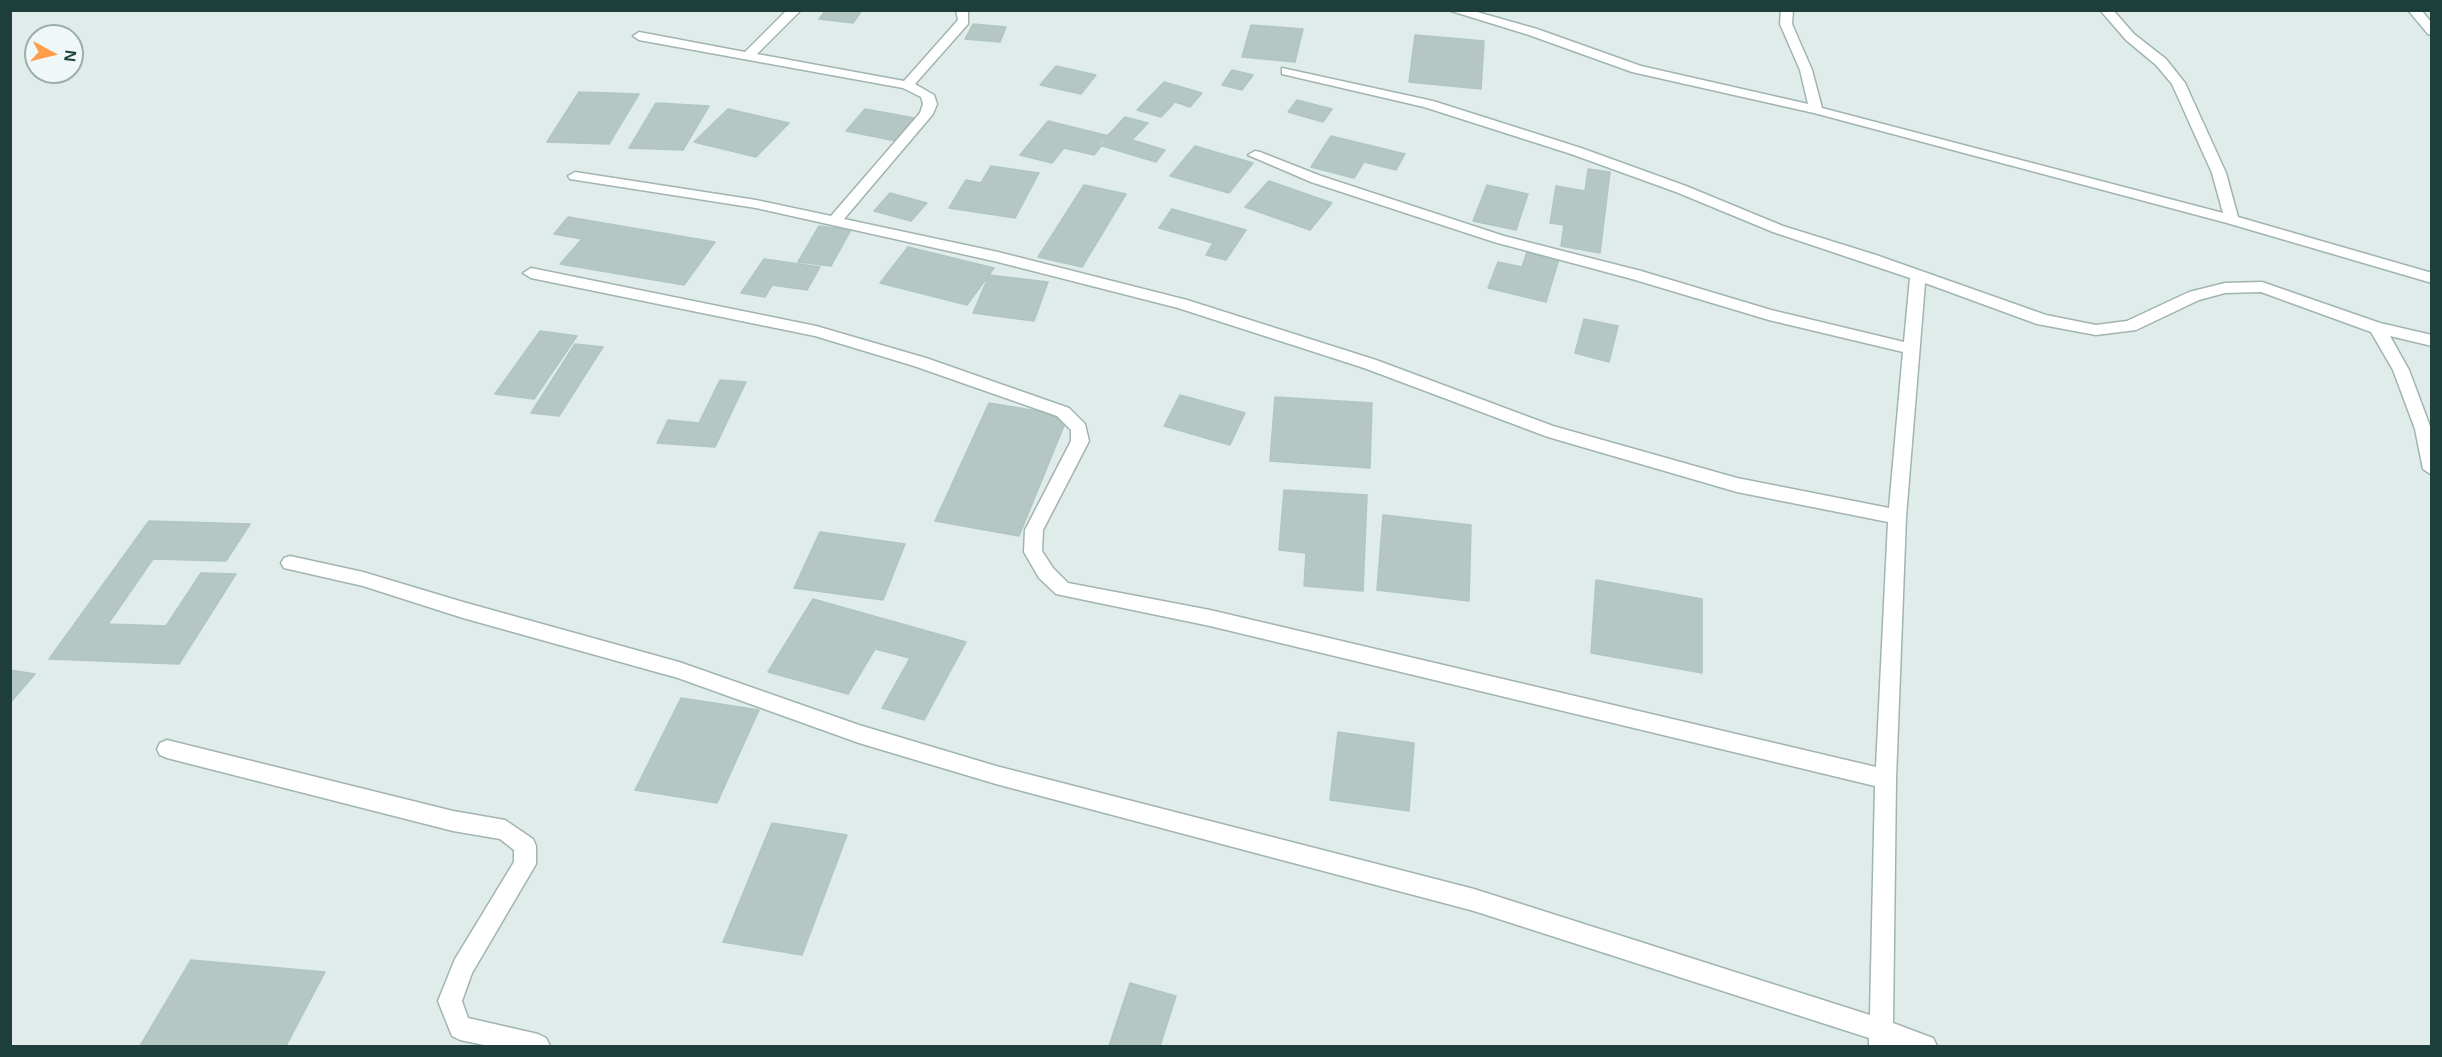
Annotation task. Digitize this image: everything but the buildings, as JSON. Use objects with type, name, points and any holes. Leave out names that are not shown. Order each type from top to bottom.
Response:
[{"type":"street","points":[[749,55],[795,10]]},
{"type":"street","points":[[907,85],[964,21],[962,10]]},
{"type":"street","points":[[1454,10],[1533,32],[1637,69],[1815,110],[2232,220],[2432,278]]},
{"type":"street","points":[[1787,10],[1786,24],[1806,70],[1815,110]]},
{"type":"street","points":[[2106,10],[2130,36],[2161,62],[2178,83],[2219,173],[2232,220]]},
{"type":"street","points":[[2414,10],[2432,31]]},
{"type":"street","points":[[639,36],[907,85],[927,95],[930,104],[926,114],[834,221]]},
{"type":"street","points":[[1287,71],[1428,104],[1514,131],[1681,189],[1778,230],[1918,275],[2043,320],[2096,330],[2130,326],[2194,296],[2225,288],[2262,287],[2378,328],[2432,340]]},
{"type":"street","points":[[1255,154],[1316,179],[1499,239],[1636,275],[1769,315],[1912,349]]},
{"type":"street","points":[[575,176],[756,204],[998,258],[1182,304],[1370,364],[1548,431],[1737,485],[1897,518]]},
{"type":"street","points":[[531,273],[816,331],[920,362],[1063,412],[1079,429],[1080,441],[1035,530],[1033,552],[1046,573],[1063,589],[1210,618],[1886,779]]},
{"type":"street","points":[[1881,1038],[1886,779],[1897,518],[1918,275]]},
{"type":"street","points":[[2378,328],[2404,379],[2423,429],[2432,469]]},
{"type":"street","points":[[290,564],[363,579],[463,610],[679,670],[860,734],[996,775],[1474,900],[1881,1038],[1925,1047]]},
{"type":"street","points":[[167,749],[453,821],[504,830],[525,846],[525,864],[463,967],[450,1001],[460,1028],[538,1047]]}]
